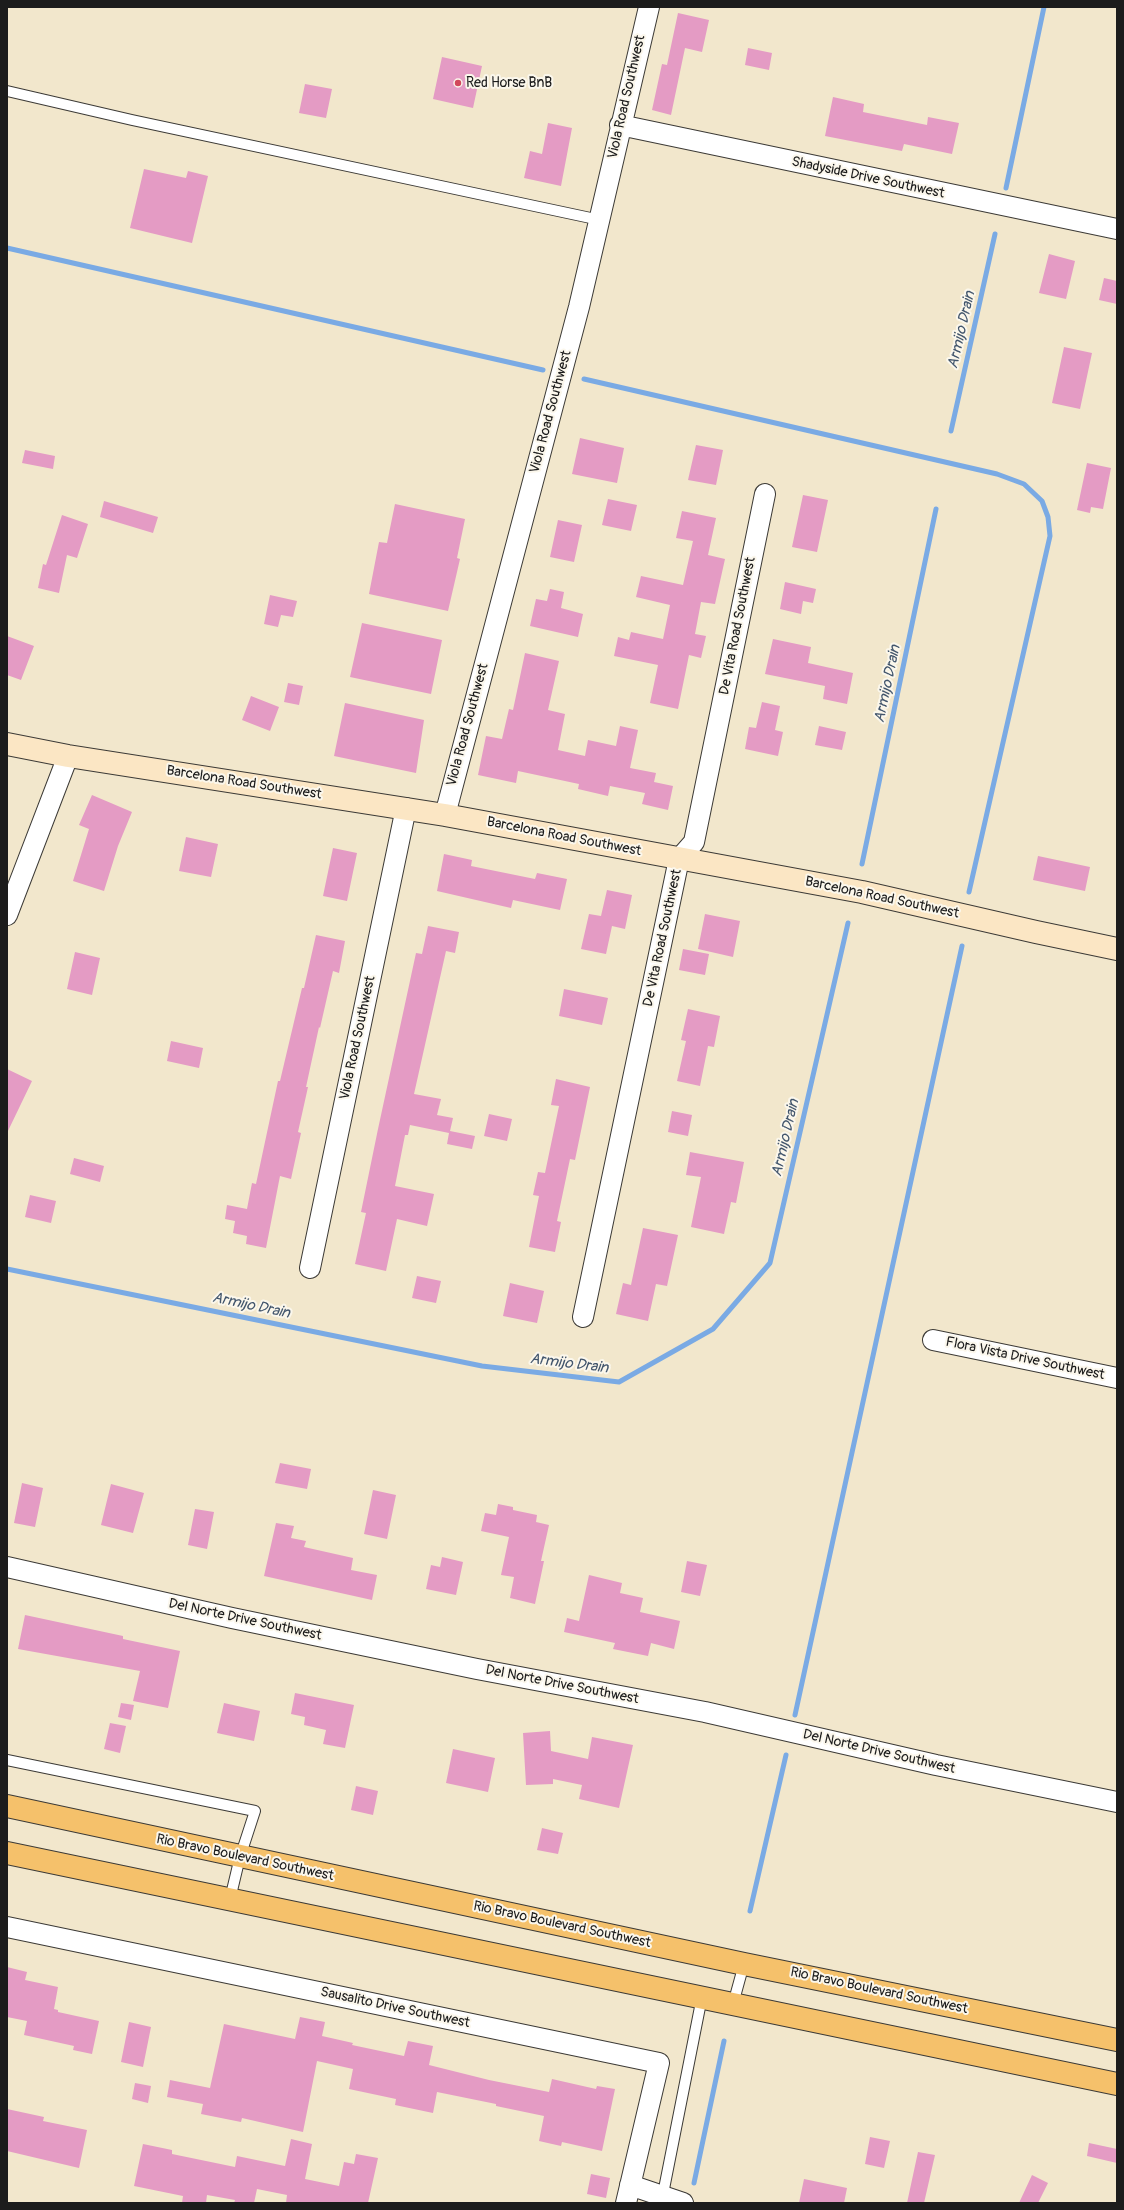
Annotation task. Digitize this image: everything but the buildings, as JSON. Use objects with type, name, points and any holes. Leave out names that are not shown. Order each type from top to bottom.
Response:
[{"type":"main road","name":"Rio Bravo Boulevard Southwest","points":[[7,1806],[744,1964],[1117,2040]]},
{"type":"main road","points":[[7,1853],[1117,2084]]},
{"type":"street","name":"Viola Road Southwest","points":[[445,815],[579,306],[600,220],[620,125],[649,7]]},
{"type":"street","name":"Shadyside Drive Southwest","points":[[620,125],[1117,229]]},
{"type":"street","name":"De Vita Road Southwest","points":[[583,1317],[679,859],[694,842],[765,494]]},
{"type":"street","name":"Barcelona Road Southwest","points":[[7,744],[68,756],[406,808],[862,892],[1117,949]]},
{"type":"street","points":[[7,915],[68,756]]},
{"type":"street","name":"Viola Road Southwest","points":[[310,1268],[406,808]]},
{"type":"street","name":"Flora Vista Drive Southwest","points":[[933,1340],[1117,1378]]},
{"type":"street","name":"Del Norte Drive Southwest","points":[[7,1567],[232,1618],[477,1669],[705,1712],[936,1765],[1117,1802]]},
{"type":"street","name":"Sausalito Drive Southwest","points":[[7,1927],[659,2063],[628,2194]]},
{"type":"street","points":[[628,2194],[683,2203]]},
{"type":"lane","points":[[7,91],[132,120],[600,220]]},
{"type":"lane","points":[[7,1760],[255,1811],[240,1857],[230,1899]]},
{"type":"lane","points":[[733,2004],[744,1964]]},
{"type":"lane","points":[[662,2200],[702,1997]]},
{"type":"waterway","name":"Armijo Drain","points":[[1006,188],[1044,7]]},
{"type":"waterway","name":"Armijo Drain","points":[[951,431],[995,234]]},
{"type":"waterway","points":[[7,248],[543,370]]},
{"type":"waterway","points":[[584,379],[997,474],[1024,484],[1042,501],[1048,517],[1050,536],[969,892]]},
{"type":"waterway","name":"Armijo Drain","points":[[862,864],[936,509]]},
{"type":"waterway","name":"Armijo Drain","points":[[7,1269],[482,1366],[619,1382],[713,1329],[770,1263],[848,923]]},
{"type":"waterway","points":[[795,1715],[962,946]]},
{"type":"waterway","points":[[750,1911],[786,1755]]},
{"type":"waterway","points":[[694,2183],[724,2041]]},
{"type":"place","name":"Red Horse BnB","points":[[458,83]]}]
